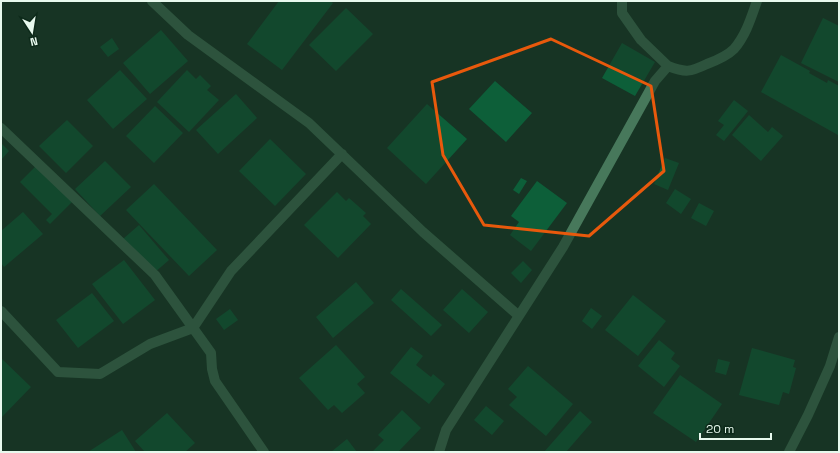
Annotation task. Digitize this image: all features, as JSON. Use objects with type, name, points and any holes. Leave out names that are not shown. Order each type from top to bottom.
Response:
[{"type":"street","points":[[152,1],[188,35],[309,123],[423,232],[519,316]]},
{"type":"street","points":[[622,1],[622,14],[641,40],[668,66],[681,71],[694,70],[717,60],[733,50],[748,26],[757,1]]},
{"type":"street","points":[[439,452],[446,430],[563,247],[655,81],[668,66]]},
{"type":"street","points":[[1,128],[155,275],[211,353],[212,369],[215,381],[264,452]]},
{"type":"street","points":[[1,311],[58,372],[100,374],[150,344],[193,328],[231,271],[342,154]]},
{"type":"street","points":[[789,452],[808,415],[830,366],[839,337]]},
{"type":"highlighted area","points":[[551,39],[651,86],[664,171],[589,236],[484,225],[443,155],[432,82]]},
{"type":"building","points":[[279,1],[330,1],[333,3],[282,70],[247,44]]},
{"type":"building","points":[[346,8],[373,34],[336,71],[309,45]]},
{"type":"building","points":[[823,18],[839,26],[839,82],[801,63]]},
{"type":"building","points":[[161,30],[188,61],[150,94],[123,63]]},
{"type":"building","points":[[112,38],[119,49],[108,57],[100,47]]},
{"type":"building","points":[[622,43],[655,62],[635,96],[602,78]]},
{"type":"building","points":[[781,55],[810,71],[809,73],[827,83],[828,80],[839,86],[838,135],[761,92]]},
{"type":"building","points":[[120,70],[147,99],[113,129],[87,100]]},
{"type":"building","points":[[187,70],[196,79],[200,75],[211,86],[207,90],[219,100],[189,132],[157,102]]},
{"type":"building","points":[[495,81],[532,113],[506,142],[469,109]]},
{"type":"building","points":[[236,94],[257,118],[218,154],[196,130]]},
{"type":"building","points":[[734,100],[748,111],[724,141],[716,135],[724,125],[718,121]]},
{"type":"building","points":[[427,104],[467,139],[426,184],[387,148]]},
{"type":"building","points":[[155,106],[183,133],[154,163],[126,136]]},
{"type":"building","points":[[749,115],[768,132],[772,127],[783,136],[761,161],[732,135]]},
{"type":"building","points":[[67,120],[93,146],[66,173],[39,146]]},
{"type":"building","points":[[270,139],[306,174],[275,206],[239,171]]},
{"type":"building","points":[[1,143],[9,151],[1,160]]},
{"type":"building","points":[[665,158],[679,163],[668,190],[654,184]]},
{"type":"building","points":[[105,161],[131,187],[100,216],[75,189]]},
{"type":"building","points":[[37,165],[73,201],[50,224],[46,220],[52,214],[20,182]]},
{"type":"building","points":[[521,178],[527,181],[519,194],[513,190]]},
{"type":"building","points":[[537,181],[567,203],[531,251],[510,235],[519,222],[511,216]]},
{"type":"building","points":[[154,184],[217,250],[189,276],[126,210]]},
{"type":"building","points":[[675,189],[691,199],[681,214],[666,203]]},
{"type":"building","points":[[337,192],[346,201],[349,198],[366,213],[363,216],[371,224],[338,258],[304,225]]},
{"type":"building","points":[[699,203],[714,211],[706,226],[691,218]]},
{"type":"building","points":[[23,212],[43,234],[4,267],[1,263],[1,231]]},
{"type":"building","points":[[139,225],[169,260],[154,273],[123,239]]},
{"type":"building","points":[[124,260],[155,300],[123,324],[92,284]]},
{"type":"building","points":[[523,261],[532,270],[521,283],[511,273]]},
{"type":"building","points":[[356,282],[374,303],[333,338],[316,317]]},
{"type":"building","points":[[401,289],[442,325],[431,336],[391,300]]},
{"type":"building","points":[[462,289],[488,312],[469,333],[443,310]]},
{"type":"building","points":[[92,293],[114,321],[78,348],[56,320]]},
{"type":"building","points":[[633,295],[666,321],[638,356],[605,330]]},
{"type":"building","points":[[591,308],[602,316],[592,329],[582,321]]},
{"type":"building","points":[[230,309],[238,320],[224,330],[216,319]]},
{"type":"building","points":[[659,340],[675,353],[671,359],[680,366],[664,387],[638,366]]},
{"type":"building","points":[[336,345],[365,377],[357,384],[365,393],[342,413],[334,405],[328,410],[299,378]]},
{"type":"building","points":[[411,347],[423,356],[416,365],[431,377],[433,374],[445,384],[429,404],[390,373]]},
{"type":"building","points":[[752,348],[795,360],[793,367],[796,368],[789,394],[783,392],[779,405],[739,395]]},
{"type":"building","points":[[2,359],[31,387],[1,418],[1,360]]},
{"type":"building","points":[[718,359],[730,362],[726,375],[715,372]]},
{"type":"building","points":[[528,366],[573,404],[546,436],[509,405],[517,397],[508,389]]},
{"type":"building","points":[[680,375],[722,404],[696,442],[653,413]]},
{"type":"building","points":[[486,406],[504,421],[492,435],[474,420]]},
{"type":"building","points":[[402,410],[421,428],[398,452],[372,452],[384,440],[378,435]]},
{"type":"building","points":[[580,411],[592,422],[566,452],[544,452]]},
{"type":"building","points":[[167,413],[195,443],[185,452],[145,452],[135,441]]},
{"type":"building","points":[[122,430],[136,452],[88,452]]},
{"type":"building","points":[[347,439],[357,452],[331,452]]}]
